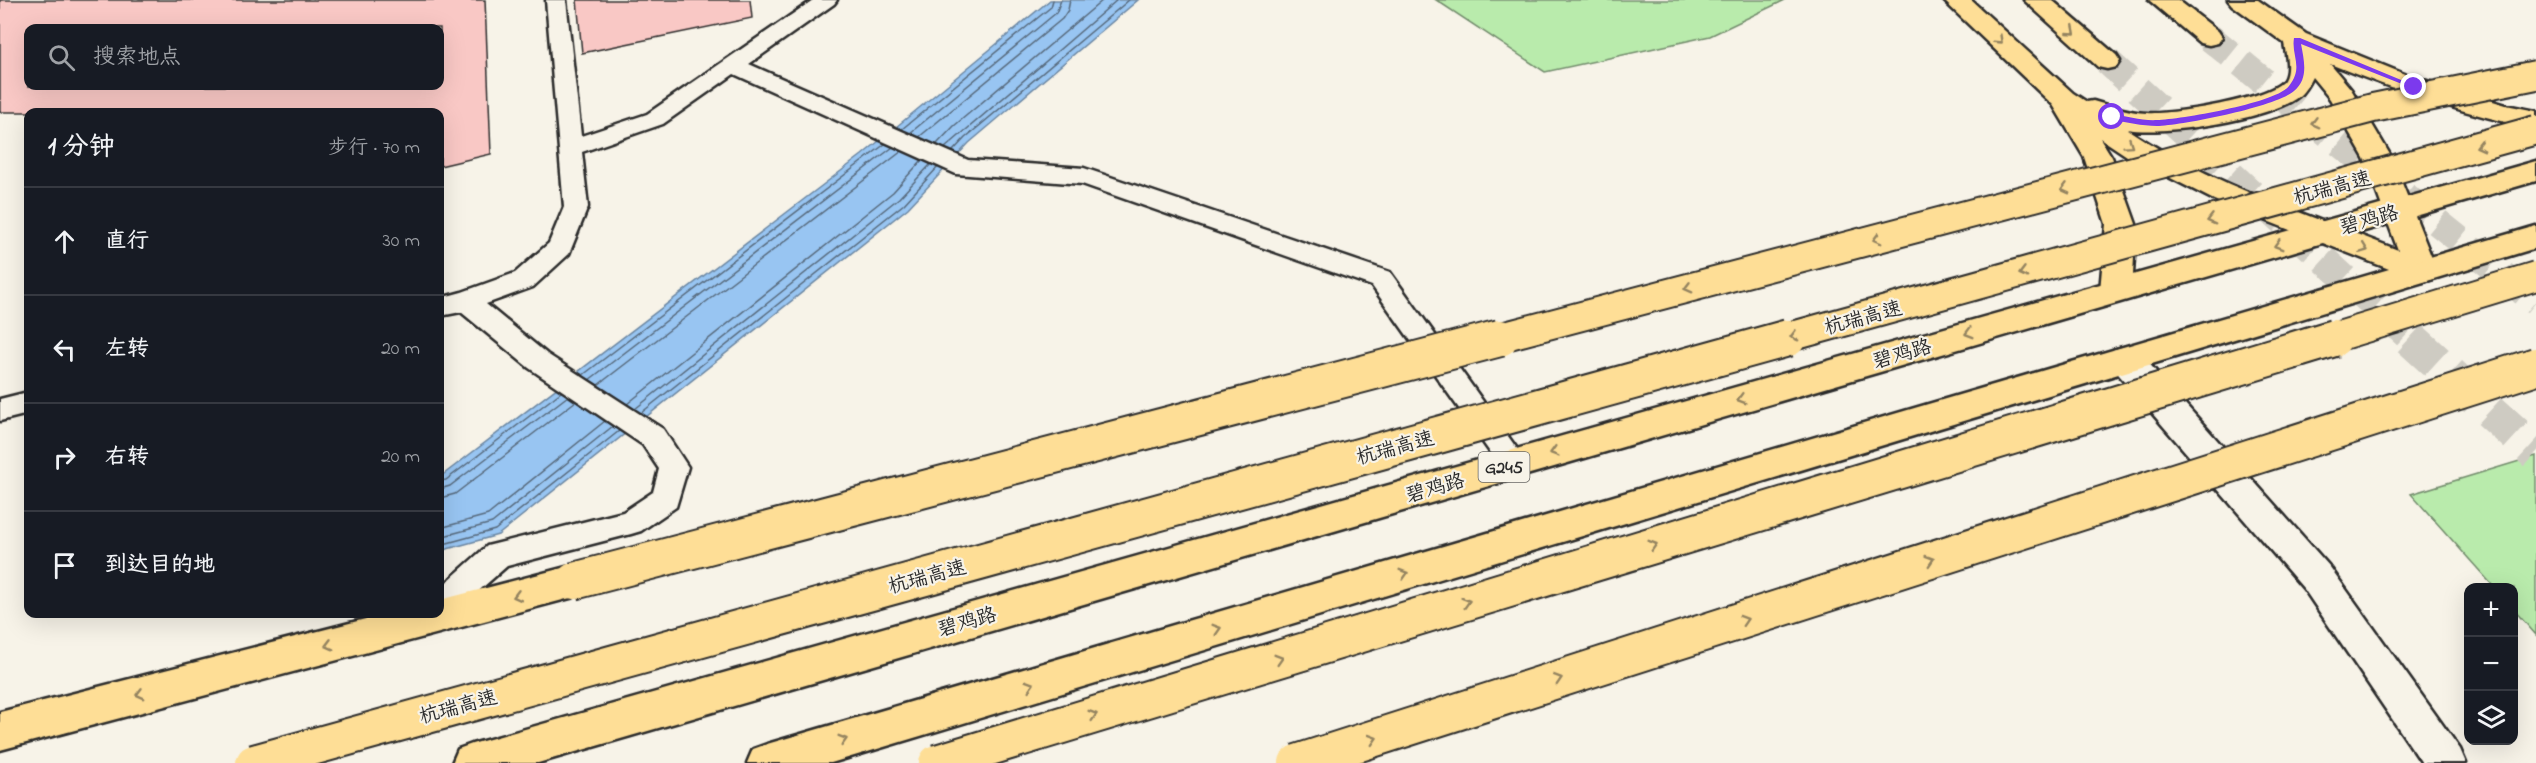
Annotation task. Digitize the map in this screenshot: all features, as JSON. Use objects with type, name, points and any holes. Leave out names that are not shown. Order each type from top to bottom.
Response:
[{"type":"main road","points":[[1956,0],[2063,99],[2147,154],[2224,193],[2422,271]]},
{"type":"main road","points":[[2037,0],[2108,61]]},
{"type":"main road","points":[[2162,0],[2209,37]]},
{"type":"main road","points":[[2241,0],[2297,40],[2397,81],[2503,113],[2536,120]]},
{"type":"main road","points":[[2063,99],[2112,117],[2154,123],[2193,120],[2262,102],[2292,90],[2302,70],[2297,40]]},
{"type":"main road","points":[[2297,40],[2341,95],[2378,158],[2422,271]]},
{"type":"main road","points":[[444,610],[574,581],[2373,108],[2536,75]]},
{"type":"main road","points":[[2063,99],[2098,157],[2121,224],[2115,291]]},
{"type":"main road","name":"杭瑞高速","points":[[254,763],[2536,130]]},
{"type":"main road","name":"碧鸡路","points":[[472,763],[2536,171]]},
{"type":"main road","points":[[767,763],[2536,237]]},
{"type":"main road","points":[[937,763],[2536,276]]},
{"type":"main road","points":[[1297,763],[2536,366]]},
{"type":"main road","points":[[0,731],[413,618]]},
{"type":"street","points":[[2125,359],[2317,578],[2446,763]]},
{"type":"lane","points":[[444,306],[466,301],[524,280],[560,248],[576,207],[556,0]]},
{"type":"lane","points":[[570,148],[655,120],[827,0]]},
{"type":"lane","points":[[732,65],[964,168],[1084,176],[1381,279],[1514,464]]},
{"type":"lane","points":[[444,602],[498,555],[631,522],[666,498],[674,466],[653,437],[538,361],[466,301]]},
{"type":"lane","points":[[0,410],[24,404]]},
{"type":"green space","points":[[1436,0],[1785,0],[1710,36],[1545,72]]},
{"type":"green space","points":[[2536,456],[2536,635],[2518,615],[2518,583],[2490,583],[2411,494]]},
{"type":"water","points":[[1050,0],[1138,0],[969,143],[908,208],[498,535],[444,550],[444,474],[862,155]]},
{"type":"building","points":[[0,0],[485,0],[491,154],[444,165],[444,108],[24,108],[24,112],[0,112]]},
{"type":"building","points":[[577,0],[750,0],[752,18],[582,53]]},
{"type":"tunnel","points":[[2209,37],[2536,302]]},
{"type":"tunnel","points":[[2107,61],[2411,339]]},
{"type":"tunnel","points":[[2410,338],[2536,453]]},
{"type":"route","points":[[2112,117],[2154,123],[2193,120],[2262,102],[2292,90],[2302,70],[2297,40],[2414,87]]}]
